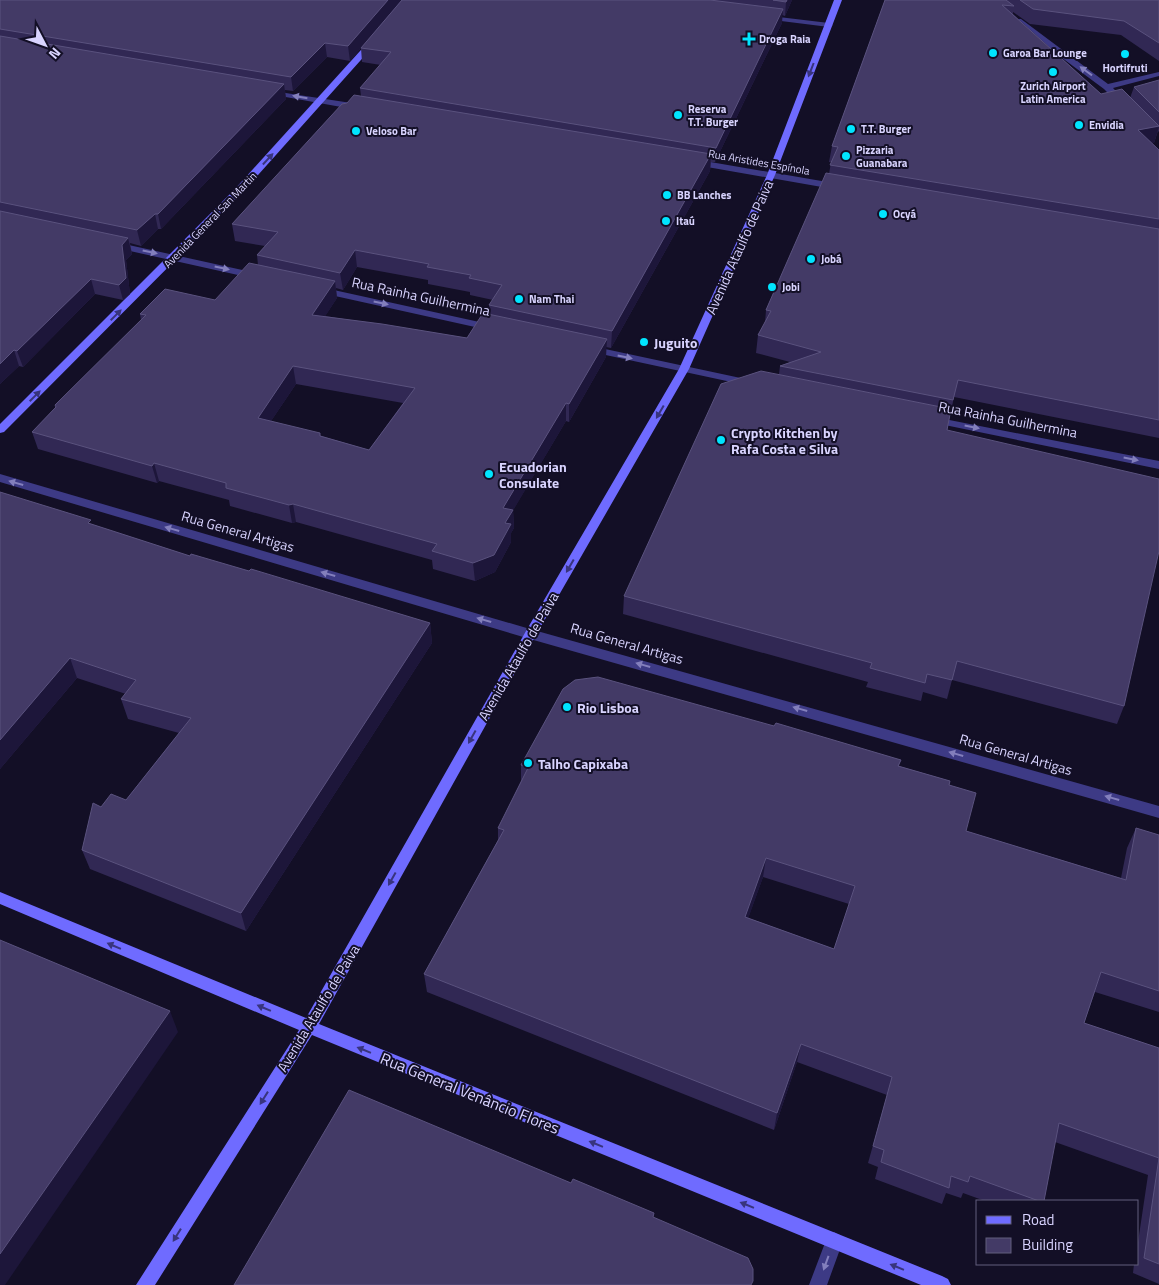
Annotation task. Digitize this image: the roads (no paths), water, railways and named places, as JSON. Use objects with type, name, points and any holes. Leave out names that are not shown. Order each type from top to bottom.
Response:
[{"type":"main road","name":"Avenida Ataulfo de Paiva","points":[[145,1285],[309,1027],[530,634],[684,369],[771,175],[838,0]]},
{"type":"main road","name":"Avenida General San Martin","points":[[0,430],[174,258],[323,101],[378,36]]},
{"type":"main road","name":"Rua General Venâncio Flores","points":[[0,898],[309,1027],[942,1285]]},
{"type":"street","points":[[755,16],[828,25]]},
{"type":"street","points":[[1011,16],[1107,86],[1126,107]]},
{"type":"street","points":[[1107,86],[1159,74]]},
{"type":"street","points":[[264,91],[371,109]]},
{"type":"street","name":"Rua Aristides Espínola","points":[[682,160],[846,188]]},
{"type":"street","points":[[107,243],[271,279]]},
{"type":"street","name":"Rua Rainha Guilhermina","points":[[310,287],[503,330]]},
{"type":"street","points":[[581,347],[758,384]]},
{"type":"street","name":"Rua Rainha Guilhermina","points":[[924,418],[1159,465]]},
{"type":"street","name":"Rua General Artigas","points":[[0,478],[530,634],[1159,812]]},
{"type":"street","points":[[818,1285],[834,1241]]},
{"type":"place","name":"Droga Raia","points":[[749,39]]},
{"type":"place","name":"Garoa Bar Lounge","points":[[993,53]]},
{"type":"place","name":"Hortifruti","points":[[1125,54]]},
{"type":"place","name":"Zurich Airport Latin America","points":[[1053,72]]},
{"type":"place","name":"Reserva T.T. Burger","points":[[678,115]]},
{"type":"place","name":"Envidia","points":[[1079,125]]},
{"type":"place","name":"T.T. Burger","points":[[851,129]]},
{"type":"place","name":"Veloso Bar","points":[[356,131]]},
{"type":"place","name":"Pizzaria Guanabara","points":[[846,156]]},
{"type":"place","name":"BB Lanches","points":[[667,195]]},
{"type":"place","name":"Ocyá","points":[[883,214]]},
{"type":"place","name":"Itaú","points":[[666,221]]},
{"type":"place","name":"Jobá","points":[[811,259]]},
{"type":"place","name":"Jobi","points":[[772,287]]},
{"type":"place","name":"Nam Thai","points":[[519,299]]},
{"type":"place","name":"Juguito","points":[[644,342]]},
{"type":"place","name":"Crypto Kitchen by Rafa Costa e Silva","points":[[721,440]]},
{"type":"place","name":"Ecuadorian Consulate","points":[[489,474]]},
{"type":"place","name":"Rio Lisboa","points":[[567,707]]},
{"type":"place","name":"Talho Capixaba","points":[[528,763]]}]
